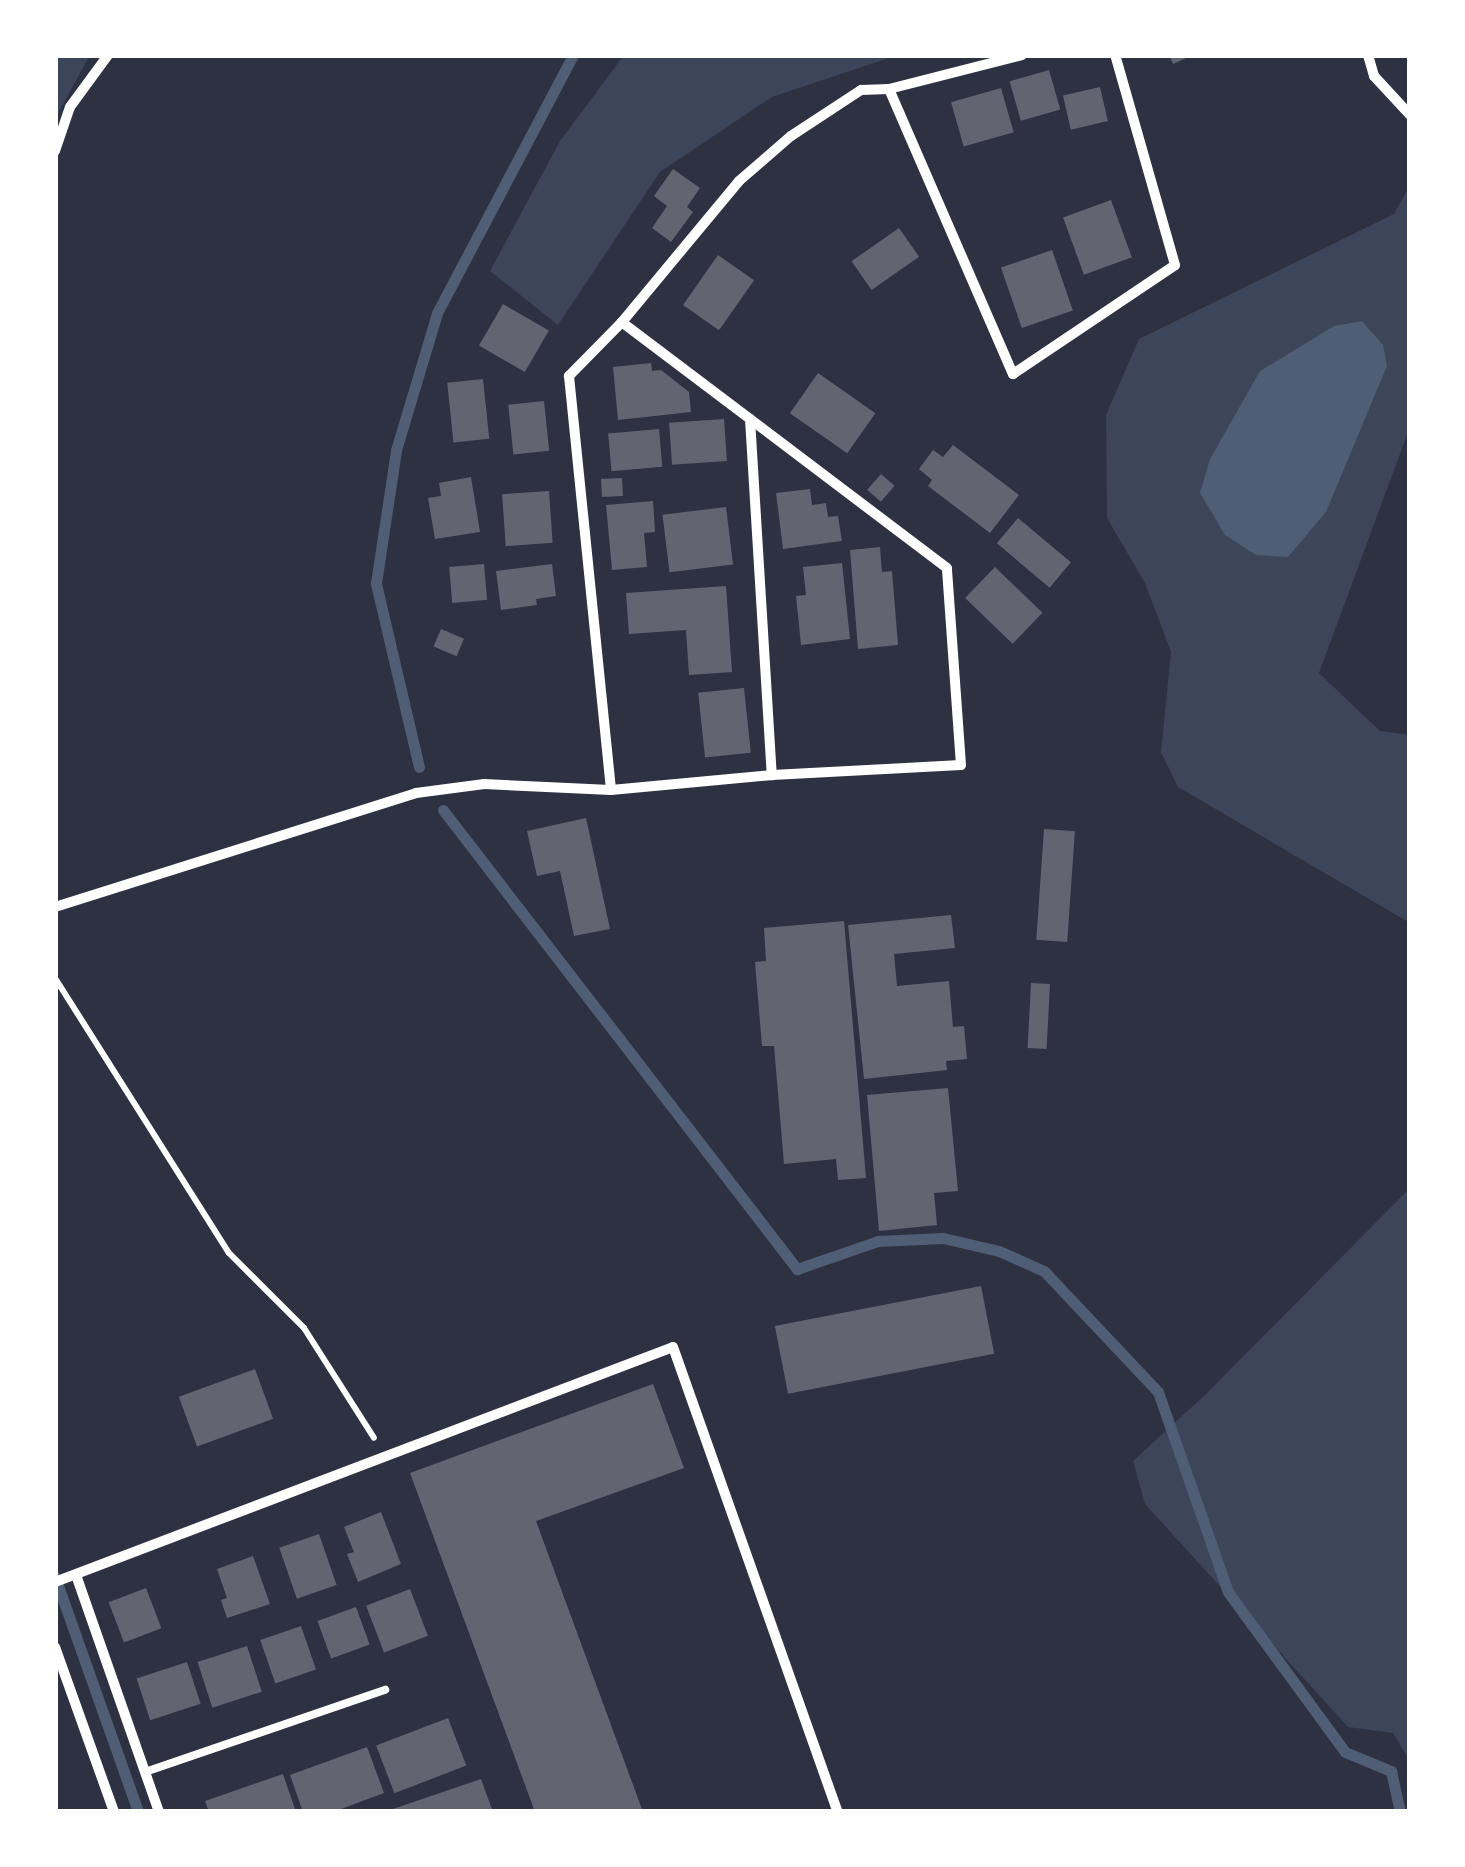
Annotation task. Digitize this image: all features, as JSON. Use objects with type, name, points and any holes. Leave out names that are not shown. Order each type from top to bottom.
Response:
[{"type":"street","points":[[55,151],[70,107],[108,55]]},
{"type":"street","points":[[611,790],[570,376],[622,322],[739,181],[792,136],[861,90],[889,89],[1022,55]]},
{"type":"street","points":[[889,89],[1013,374],[1175,265],[1115,55]]},
{"type":"street","points":[[1368,55],[1374,76],[1410,115]]},
{"type":"street","points":[[55,907],[416,793],[484,784],[611,790],[772,775],[961,766],[947,568],[622,322]]},
{"type":"street","points":[[750,419],[772,775]]},
{"type":"street","points":[[159,1812],[65,1579],[673,1347],[838,1812]]},
{"type":"street","points":[[55,1647],[114,1812]]},
{"type":"lane","points":[[145,1772],[385,1690]]},
{"type":"path","points":[[55,978],[229,1253],[304,1328],[386,1456]]},
{"type":"shaded area","points":[[55,55],[90,55],[55,119]]},
{"type":"shaded area","points":[[624,55],[898,55],[772,97],[660,172],[558,325],[490,271],[560,141]]},
{"type":"shaded area","points":[[1410,185],[1410,427],[1319,673],[1380,731],[1410,735],[1410,923],[1178,787],[1161,752],[1171,652],[1145,583],[1107,518],[1106,415],[1139,339],[1394,214]]},
{"type":"shaded area","points":[[1362,321],[1383,345],[1387,366],[1326,512],[1288,557],[1256,555],[1225,535],[1200,493],[1210,459],[1260,371],[1334,326]]},
{"type":"shaded area","points":[[1410,1188],[1410,1761],[1393,1733],[1348,1727],[1145,1504],[1133,1461],[1207,1393]]},
{"type":"building","points":[[1169,55],[1193,55],[1173,64]]},
{"type":"building","points":[[1049,70],[1060,109],[1021,121],[1010,81]]},
{"type":"building","points":[[1100,87],[1108,121],[1071,130],[1063,96]]},
{"type":"building","points":[[1001,88],[1014,132],[964,147],[951,102]]},
{"type":"building","points":[[673,169],[700,188],[687,207],[693,212],[671,242],[652,228],[667,206],[654,196]]},
{"type":"building","points":[[1111,200],[1132,257],[1084,275],[1063,217]]},
{"type":"building","points":[[899,228],[919,257],[872,290],[851,261]]},
{"type":"building","points":[[1052,250],[1073,311],[1022,328],[1001,268]]},
{"type":"building","points":[[718,255],[754,280],[719,330],[683,305]]},
{"type":"building","points":[[503,304],[549,330],[525,372],[479,346]]},
{"type":"building","points":[[651,363],[652,371],[661,370],[689,392],[691,412],[618,420],[613,367]]},
{"type":"building","points":[[818,373],[875,413],[847,453],[790,413]]},
{"type":"building","points":[[483,379],[489,439],[453,442],[447,383]]},
{"type":"building","points":[[544,401],[549,451],[513,454],[508,405]]},
{"type":"building","points":[[724,419],[727,461],[672,465],[669,423]]},
{"type":"building","points":[[659,429],[662,467],[612,471],[608,433]]},
{"type":"building","points":[[953,445],[1019,495],[990,533],[928,486],[932,480],[919,469],[933,450],[943,457]]},
{"type":"building","points":[[881,474],[895,486],[881,502],[867,490]]},
{"type":"building","points":[[471,477],[480,532],[435,539],[428,498],[441,496],[439,483]]},
{"type":"building","points":[[622,478],[623,496],[602,497],[601,479]]},
{"type":"building","points":[[810,489],[812,505],[826,503],[828,517],[838,516],[842,541],[783,549],[776,493]]},
{"type":"building","points":[[549,491],[553,543],[506,546],[502,494]]},
{"type":"building","points":[[653,501],[655,532],[644,533],[647,567],[612,570],[606,505]]},
{"type":"building","points":[[726,507],[733,565],[670,572],[662,515]]},
{"type":"building","points":[[1018,518],[1071,562],[1050,588],[997,543]]},
{"type":"building","points":[[880,547],[882,572],[892,571],[898,645],[858,649],[850,550]]},
{"type":"building","points":[[842,563],[850,639],[801,645],[796,596],[806,595],[803,567]]},
{"type":"building","points":[[484,564],[487,600],[452,603],[449,567]]},
{"type":"building","points":[[552,564],[556,596],[536,599],[537,605],[501,610],[496,571]]},
{"type":"building","points":[[995,567],[1042,613],[1013,644],[965,598]]},
{"type":"building","points":[[726,586],[732,672],[689,675],[686,630],[629,634],[626,593]]},
{"type":"building","points":[[441,629],[464,639],[457,656],[434,646]]},
{"type":"building","points":[[744,688],[751,753],[705,757],[698,693]]},
{"type":"building","points":[[586,818],[610,929],[574,936],[560,871],[537,876],[527,831]]},
{"type":"building","points":[[1044,829],[1075,831],[1067,942],[1036,940]]},
{"type":"building","points":[[951,915],[955,948],[894,954],[897,986],[949,981],[953,1027],[964,1026],[967,1059],[946,1061],[947,1070],[864,1079],[848,925]]},
{"type":"building","points":[[844,921],[866,1178],[838,1180],[836,1159],[784,1164],[774,1046],[762,1046],[755,962],[766,961],[764,928]]},
{"type":"building","points":[[1031,983],[1050,984],[1047,1049],[1028,1048]]},
{"type":"building","points":[[948,1088],[958,1191],[934,1193],[937,1225],[879,1231],[867,1095]]},
{"type":"building","points":[[981,1286],[994,1354],[788,1394],[775,1326]]},
{"type":"building","points":[[255,1369],[273,1419],[197,1447],[179,1397]]},
{"type":"building","points":[[653,1384],[684,1468],[536,1521],[643,1812],[535,1812],[410,1473]]},
{"type":"building","points":[[381,1512],[401,1564],[358,1582],[347,1554],[354,1552],[344,1527]]},
{"type":"building","points":[[319,1534],[337,1585],[297,1599],[279,1548]]},
{"type":"building","points":[[253,1556],[270,1604],[227,1618],[221,1600],[227,1598],[217,1569]]},
{"type":"building","points":[[146,1588],[161,1628],[124,1642],[109,1602]]},
{"type":"building","points":[[410,1589],[428,1636],[384,1653],[366,1606]]},
{"type":"building","points":[[356,1607],[370,1645],[331,1659],[317,1621]]},
{"type":"building","points":[[301,1626],[316,1669],[275,1683],[260,1640]]},
{"type":"building","points":[[247,1646],[262,1692],[212,1708],[198,1662]]},
{"type":"building","points":[[187,1662],[201,1704],[150,1720],[137,1678]]},
{"type":"building","points":[[448,1718],[466,1766],[394,1793],[376,1746]]},
{"type":"building","points":[[367,1747],[384,1793],[333,1812],[303,1812],[290,1775]]},
{"type":"building","points":[[283,1774],[296,1812],[209,1812],[205,1801]]},
{"type":"building","points":[[481,1779],[493,1812],[387,1812],[387,1811]]},
{"type":"waterway","points":[[419,767],[376,583],[396,450],[437,313],[573,55]]},
{"type":"waterway","points":[[443,810],[797,1269],[878,1241],[943,1238],[999,1251],[1044,1271],[1158,1392],[1228,1592],[1345,1752],[1391,1771],[1400,1812]]},
{"type":"waterway","points":[[55,1577],[138,1812]]}]
